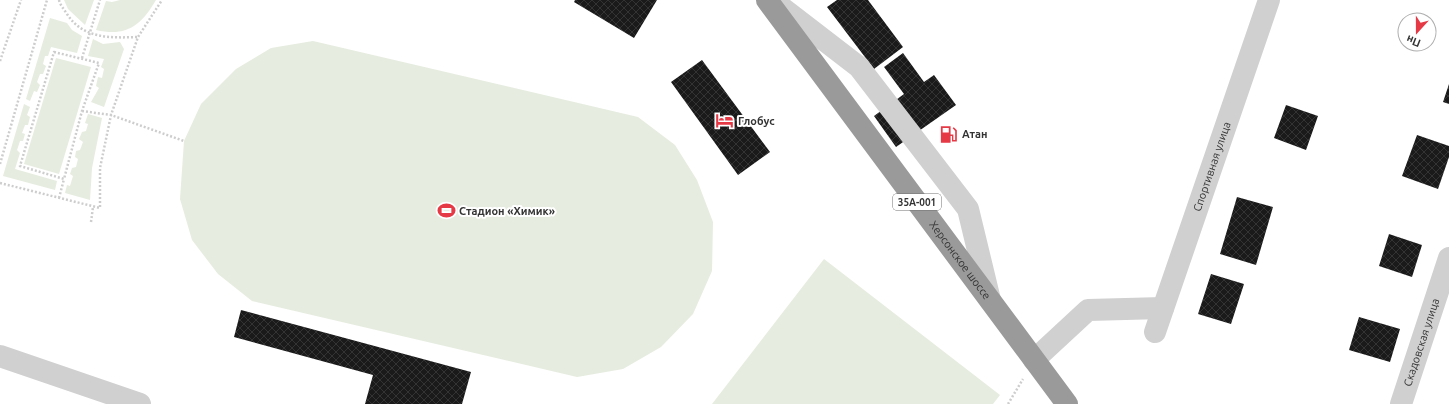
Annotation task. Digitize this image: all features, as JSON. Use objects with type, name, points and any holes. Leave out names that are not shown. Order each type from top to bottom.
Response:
[{"type":"highway","name":"Херсонское шоссе","points":[[767,0],[1067,404]]},
{"type":"street","points":[[772,0],[859,67],[968,209],[990,300]]},
{"type":"street","name":"Спортивная улица","points":[[1154,332],[1269,0]]},
{"type":"street","name":"Скадовская улица","points":[[1401,404],[1449,258]]},
{"type":"street","points":[[1034,360],[1088,310],[1163,308]]},
{"type":"street","points":[[0,356],[140,404]]},
{"type":"path","points":[[0,61],[21,0]]},
{"type":"path","points":[[0,164],[47,0]]},
{"type":"path","points":[[59,0],[73,24],[90,34],[116,38],[138,37]]},
{"type":"path","points":[[82,58],[100,0]]},
{"type":"path","points":[[0,183],[100,208],[100,168],[111,115],[138,37],[162,0]]},
{"type":"path","points":[[59,198],[82,112],[99,63],[54,52],[20,166],[64,179]]},
{"type":"path","points":[[82,112],[111,115],[184,141]]},
{"type":"path","points":[[91,222],[93,207]]},
{"type":"path","points":[[1008,404],[1034,360]]},
{"type":"shaded area","points":[[64,0],[94,0],[85,25],[68,9]]},
{"type":"shaded area","points":[[120,0],[156,0],[145,17],[132,27],[116,32],[96,30],[106,1],[112,2]]},
{"type":"shaded area","points":[[50,18],[67,23],[72,30],[82,36],[77,53],[51,47],[48,56],[45,56],[43,64],[46,66],[43,74],[40,74],[37,82],[40,85],[37,92],[34,91],[30,101],[26,99]]},
{"type":"shaded area","points":[[93,39],[103,44],[120,42],[124,49],[104,107],[91,102],[99,88],[96,86],[98,77],[102,78],[104,69],[101,67],[104,59],[88,56]]},
{"type":"shaded area","name":"Стадион «Химик»","points":[[313,41],[638,117],[675,145],[697,180],[713,222],[712,271],[693,314],[661,347],[623,369],[577,377],[252,301],[218,274],[192,240],[180,199],[184,141],[201,104],[236,69],[271,48]]},
{"type":"shaded area","points":[[56,58],[91,67],[59,174],[24,164]]},
{"type":"shaded area","points":[[24,104],[30,107],[27,115],[30,117],[28,125],[25,125],[22,133],[25,134],[23,141],[20,141],[17,150],[20,153],[15,169],[57,181],[55,190],[3,176]]},
{"type":"shaded area","points":[[88,114],[102,118],[92,168],[90,200],[65,193],[67,185],[70,186],[73,176],[70,174],[72,168],[76,167],[78,159],[75,157],[76,151],[80,150],[83,142],[79,139],[82,132],[86,131],[88,124],[85,123]]},
{"type":"shaded area","points":[[824,259],[1000,395],[993,404],[712,404]]},
{"type":"building","points":[[575,0],[657,0],[634,38],[574,2]]},
{"type":"building","points":[[837,0],[868,0],[903,47],[874,69],[827,7]]},
{"type":"building","points":[[903,53],[924,82],[934,75],[956,105],[896,147],[874,116],[904,94],[884,67]]},
{"type":"building","points":[[702,60],[770,152],[738,175],[671,82]]},
{"type":"building","points":[[1449,84],[1449,104],[1443,102]]},
{"type":"building","points":[[1286,105],[1318,116],[1306,150],[1274,138]]},
{"type":"building","points":[[1417,135],[1449,146],[1449,157],[1438,189],[1402,176]]},
{"type":"building","points":[[1237,197],[1273,207],[1256,265],[1220,254]]},
{"type":"building","points":[[1389,234],[1422,245],[1412,277],[1379,266]]},
{"type":"building","points":[[1211,274],[1244,284],[1231,324],[1198,314]]},
{"type":"building","points":[[241,310],[471,372],[462,404],[365,404],[373,375],[234,337]]},
{"type":"building","points":[[1359,317],[1400,329],[1390,362],[1349,350]]},
{"type":"place","name":"Глобус","points":[[725,121]]},
{"type":"place","name":"Атан","points":[[949,134]]},
{"type":"place","name":"Стадион «Химик»","points":[[446,211]]}]
